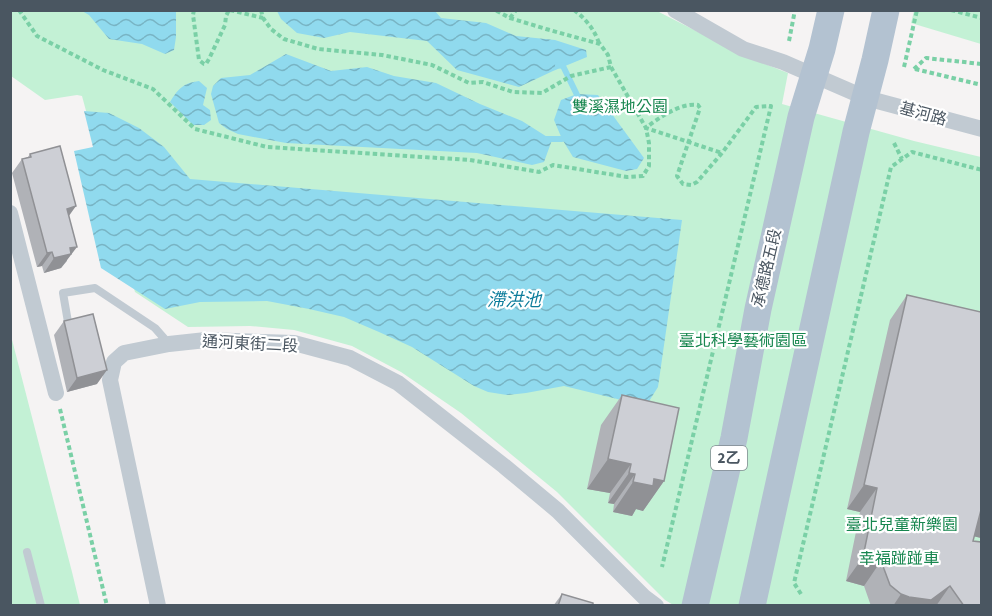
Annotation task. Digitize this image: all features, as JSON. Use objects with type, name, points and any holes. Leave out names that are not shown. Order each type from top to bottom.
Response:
[{"type":"main road","name":"承德路五段","points":[[695,606],[734,438],[760,297],[801,117],[831,10]]},
{"type":"main road","points":[[752,606],[856,132],[886,10]]},
{"type":"street","name":"基河路","points":[[675,10],[743,50],[783,62],[866,98],[981,129]]},
{"type":"street","points":[[10,213],[56,393]]},
{"type":"street","name":"通河東街二段","points":[[158,606],[110,380],[114,362],[124,353],[169,344],[206,340],[294,344],[350,358],[398,383],[558,511],[644,597],[656,606]]},
{"type":"lane","points":[[68,322],[63,293],[95,288],[156,328],[169,344]]},
{"type":"lane","points":[[27,552],[41,606]]},
{"type":"path","points":[[19,10],[37,36],[103,70],[153,89],[195,129],[267,147],[470,160],[539,172],[553,165],[627,177],[643,176],[649,166],[649,143],[646,128],[611,67],[608,55],[595,32],[574,10]]},
{"type":"path","points":[[194,10],[199,60],[204,64],[209,59],[225,25],[229,10],[263,18]]},
{"type":"path","points":[[261,10],[263,18],[271,29],[284,39],[318,49],[381,55],[422,63],[469,83],[483,82],[513,92],[542,93],[569,77],[611,67]]},
{"type":"path","points":[[495,10],[510,18],[600,44]]},
{"type":"path","points":[[510,18],[516,10]]},
{"type":"path","points":[[789,41],[795,10]]},
{"type":"path","points":[[904,67],[917,10]]},
{"type":"path","points":[[951,10],[981,18]]},
{"type":"path","points":[[981,64],[926,58],[914,69],[981,85]]},
{"type":"path","points":[[646,128],[665,113],[693,104],[698,105],[700,108],[677,177],[683,184],[691,185],[697,182],[722,153],[756,107],[771,106],[662,567]]},
{"type":"path","points":[[646,128],[722,153]]},
{"type":"path","points":[[894,142],[902,159]]},
{"type":"path","points":[[801,594],[794,583],[891,167],[912,152],[981,170]]},
{"type":"path","points":[[56,393],[107,606]]},
{"type":"green space","name":"臺北科學藝術園區","points":[[11,11],[657,11],[745,56],[788,73],[782,104],[981,157],[981,605],[675,606],[665,600],[557,492],[461,413],[401,372],[352,346],[294,330],[250,326],[188,327],[135,292],[82,96],[45,100],[11,76]]},
{"type":"green space","points":[[914,11],[981,11],[981,44],[911,23]]},
{"type":"green space","points":[[10,332],[72,572],[80,605],[11,605]]},
{"type":"water","points":[[82,11],[176,11],[174,50],[165,54],[142,44],[109,39],[89,15]]},
{"type":"water","points":[[277,11],[435,11],[441,18],[486,23],[516,36],[555,40],[586,50],[587,57],[519,87],[457,70],[427,41],[350,32],[324,38],[297,33],[281,19]]},
{"type":"water","points":[[286,54],[331,71],[367,67],[394,76],[436,83],[522,121],[552,140],[544,162],[532,165],[477,153],[286,143],[238,134],[219,123],[211,94],[213,86],[221,78],[250,75]]},
{"type":"water","points":[[199,81],[207,88],[203,105],[210,110],[211,120],[204,125],[193,125],[170,102],[181,87]]},
{"type":"water","points":[[577,94],[598,95],[644,158],[637,169],[626,171],[573,157],[554,120],[561,100]]},
{"type":"water","name":"滯洪池","points":[[84,111],[109,113],[139,128],[164,147],[190,179],[682,220],[658,387],[646,406],[564,386],[507,395],[488,392],[474,386],[412,347],[344,317],[267,301],[200,302],[165,309],[101,268],[74,151],[93,147]]},
{"type":"building","points":[[60,146],[76,206],[67,209],[77,247],[70,248],[71,254],[54,258],[52,252],[47,253],[22,159],[31,157],[30,154]]},
{"type":"building","points":[[907,295],[981,312],[981,510],[973,541],[981,542],[981,606],[964,606],[950,586],[931,600],[901,594],[890,585],[881,561],[863,557],[877,488],[864,485]]},
{"type":"building","points":[[93,314],[107,370],[77,378],[64,321]]},
{"type":"building","points":[[622,395],[679,408],[664,481],[654,479],[653,486],[633,482],[635,474],[629,473],[631,464],[608,459]]},
{"type":"building","points":[[562,594],[593,603],[593,606],[558,606]]},
{"type":"waterway","points":[[558,65],[563,66],[580,101]]},
{"type":"waterway","points":[[546,139],[568,137]]},
{"type":"park label","name":"雙溪濕地公園","points":[[620,107]]},
{"type":"park label","name":"臺北兒童新樂園","points":[[902,525]]},
{"type":"park label","name":"幸福踫踫車","points":[[899,559]]}]
